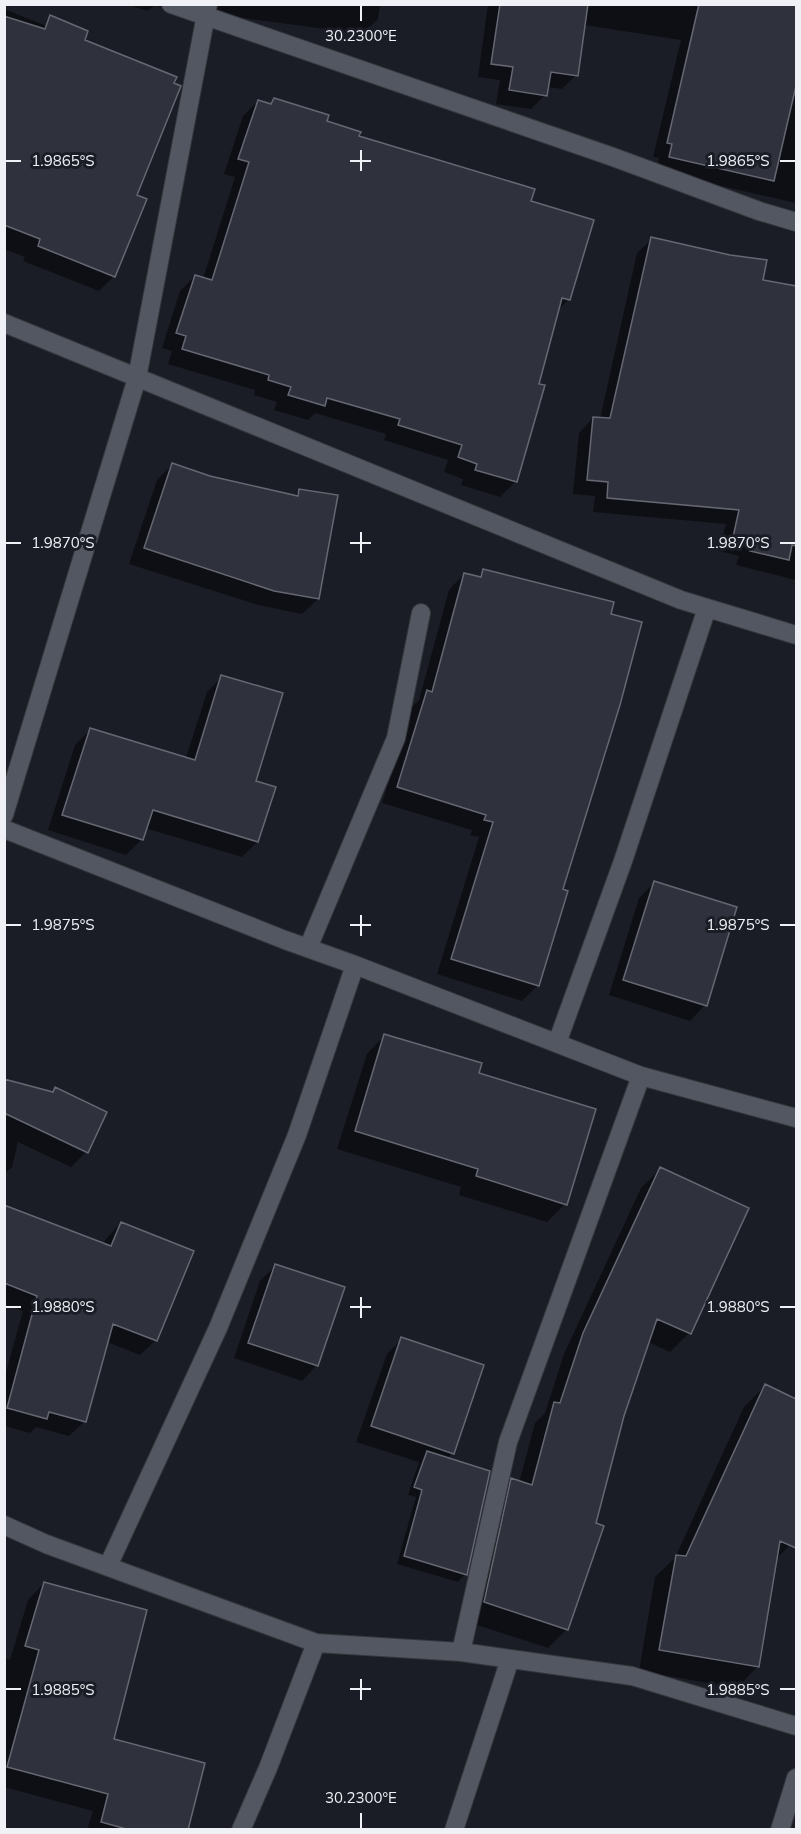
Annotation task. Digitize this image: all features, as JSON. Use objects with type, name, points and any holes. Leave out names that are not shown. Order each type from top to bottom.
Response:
[{"type":"street","points":[[171,4],[207,11],[759,211],[796,222]]},
{"type":"street","points":[[4,815],[137,378],[207,11]]},
{"type":"street","points":[[4,323],[681,600],[796,635]]},
{"type":"street","points":[[557,1044],[623,861],[707,608]]},
{"type":"street","points":[[308,948],[396,738],[421,613]]},
{"type":"street","points":[[4,829],[641,1076],[796,1118]]},
{"type":"street","points":[[108,1566],[218,1328],[297,1135],[355,965]]},
{"type":"street","points":[[461,1652],[508,1442],[641,1076]]},
{"type":"street","points":[[4,1525],[46,1544],[316,1644],[461,1652],[632,1676],[796,1726]]},
{"type":"street","points":[[241,1830],[268,1768],[316,1644]]},
{"type":"street","points":[[454,1830],[510,1659]]},
{"type":"street","points":[[780,1830],[796,1778]]},
{"type":"building","points":[[500,4],[588,4],[578,76],[551,72],[547,96],[509,90],[513,67],[491,64]]},
{"type":"building","points":[[699,4],[796,4],[796,86],[774,181],[669,157],[672,144],[667,143]]},
{"type":"building","points":[[50,15],[88,31],[85,40],[177,77],[174,83],[181,86],[137,195],[147,199],[115,277],[38,246],[40,239],[4,225],[4,16],[45,29]]},
{"type":"building","points":[[274,98],[329,115],[327,121],[361,132],[359,136],[535,189],[531,201],[594,220],[570,300],[562,298],[539,384],[545,385],[517,482],[475,470],[477,464],[458,457],[462,445],[398,425],[400,419],[327,398],[325,406],[288,395],[291,387],[268,380],[269,375],[182,349],[186,336],[176,333],[195,275],[212,280],[249,162],[238,159],[258,100],[271,104]]},
{"type":"building","points":[[651,237],[730,255],[767,260],[763,280],[796,286],[796,546],[792,545],[789,560],[750,551],[753,541],[733,537],[739,510],[607,498],[608,482],[587,480],[593,417],[610,418]]},
{"type":"building","points":[[172,463],[210,476],[298,496],[299,489],[338,495],[319,599],[274,591],[144,548]]},
{"type":"building","points":[[483,569],[614,602],[611,614],[642,622],[620,705],[563,889],[568,891],[539,986],[451,959],[493,822],[484,820],[486,815],[397,787],[427,690],[432,692],[464,573],[481,577]]},
{"type":"building","points":[[221,675],[283,693],[256,781],[276,787],[258,842],[153,810],[143,840],[62,815],[90,728],[195,760]]},
{"type":"building","points":[[654,881],[737,907],[707,1006],[623,980]]},
{"type":"building","points":[[384,1034],[482,1063],[479,1073],[596,1109],[567,1205],[476,1176],[478,1169],[355,1131]]},
{"type":"building","points":[[4,1079],[53,1092],[55,1087],[107,1112],[88,1153],[4,1113]]},
{"type":"building","points":[[660,1167],[749,1208],[691,1334],[657,1319],[624,1416],[596,1523],[604,1526],[568,1630],[484,1602],[511,1478],[532,1485],[554,1402],[560,1403],[583,1333]]},
{"type":"building","points":[[4,1205],[111,1246],[121,1222],[194,1251],[157,1341],[113,1324],[86,1422],[49,1412],[47,1419],[7,1408],[37,1296],[4,1283]]},
{"type":"building","points":[[275,1264],[345,1287],[318,1366],[248,1343]]},
{"type":"building","points":[[401,1337],[484,1365],[454,1454],[371,1426]]},
{"type":"building","points":[[765,1384],[796,1399],[796,1548],[780,1541],[759,1667],[659,1650],[676,1555],[686,1556]]},
{"type":"building","points":[[427,1451],[490,1471],[467,1575],[404,1556],[422,1490],[414,1487]]},
{"type":"building","points":[[44,1582],[147,1610],[114,1739],[205,1763],[188,1830],[130,1830],[101,1822],[108,1794],[7,1767],[39,1650],[25,1646]]}]
